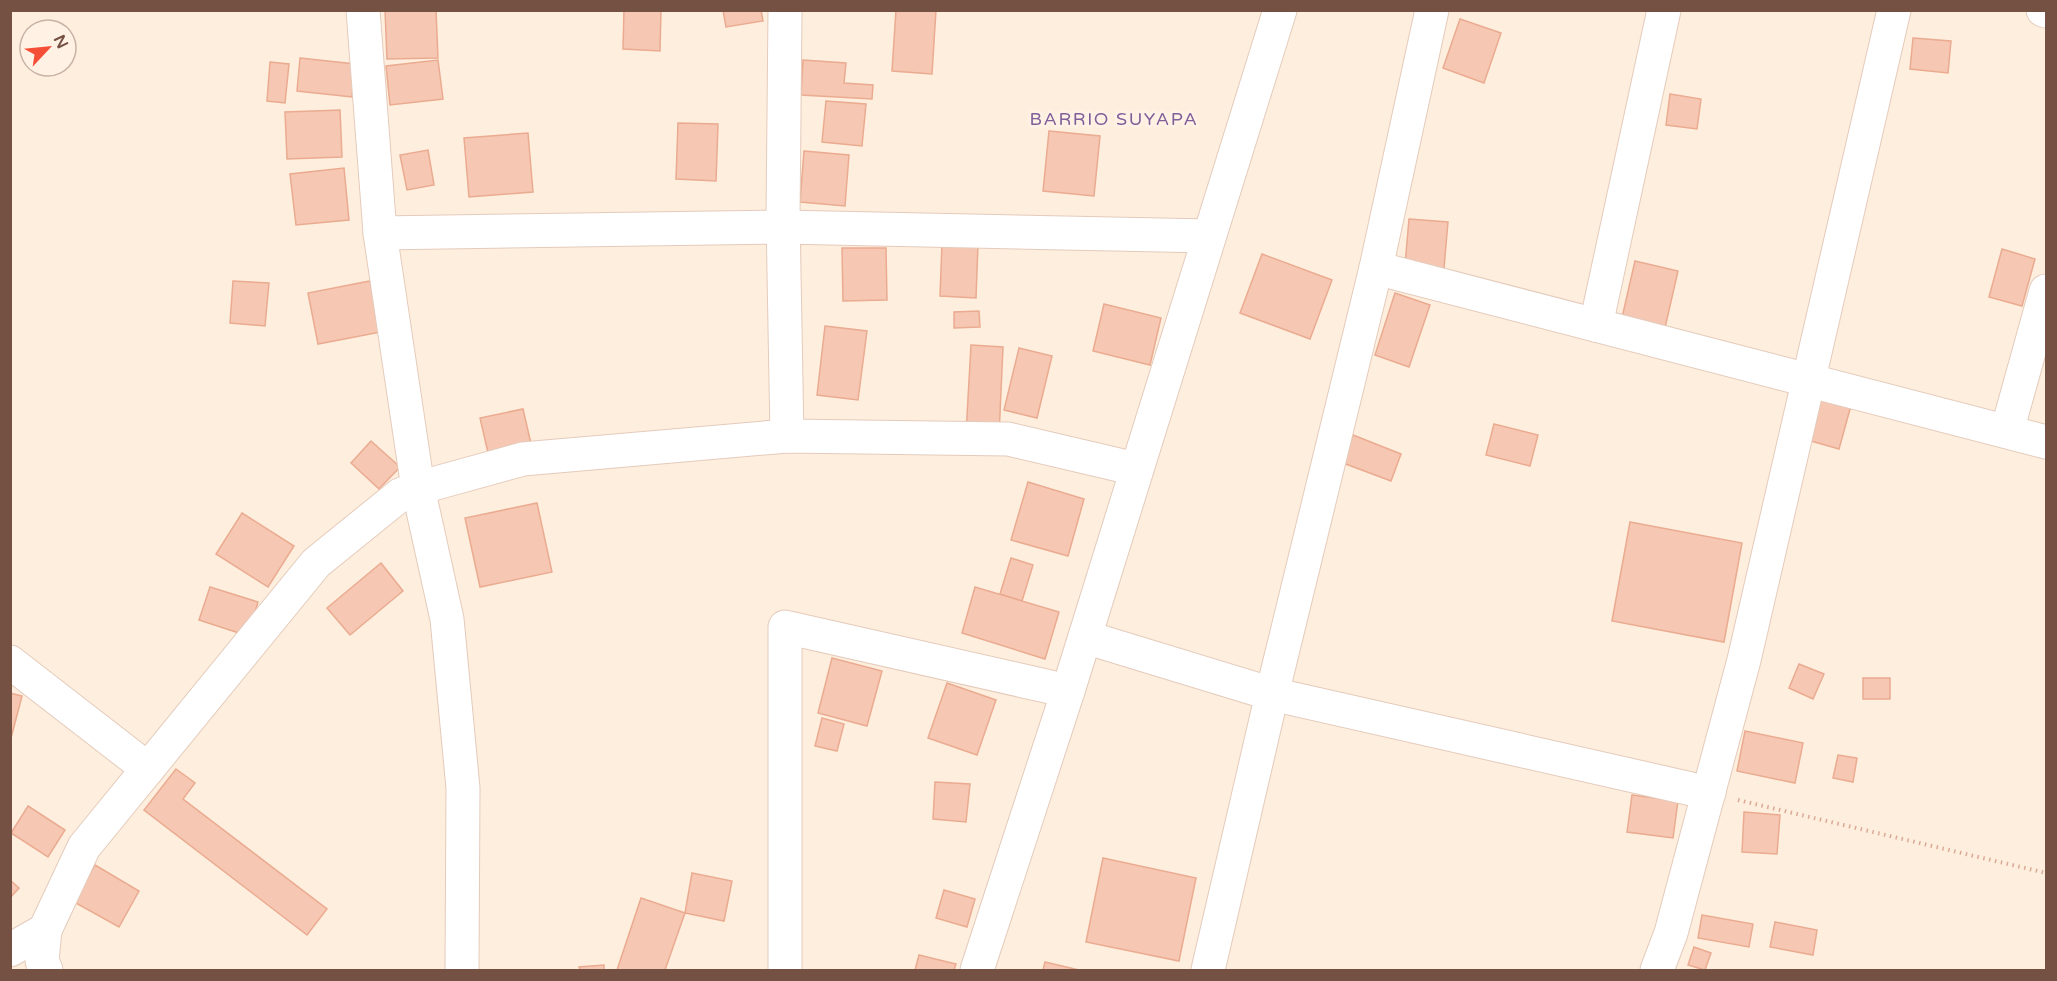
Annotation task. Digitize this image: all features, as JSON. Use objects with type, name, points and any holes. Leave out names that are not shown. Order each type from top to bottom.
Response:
[{"type":"street","points":[[363,10],[380,233],[418,488],[447,619],[463,788],[462,970]]},
{"type":"street","points":[[785,10],[783,227],[787,436]]},
{"type":"street","points":[[977,970],[1068,691],[1280,10]]},
{"type":"street","points":[[1208,970],[1272,694],[1376,268],[1432,10]]},
{"type":"street","points":[[1596,325],[1664,10]]},
{"type":"street","points":[[1658,970],[1671,933],[1744,660],[1894,10]]},
{"type":"street","points":[[380,233],[783,227],[1209,236]]},
{"type":"street","points":[[1376,268],[2046,442]]},
{"type":"street","points":[[2007,431],[2046,291]]},
{"type":"street","points":[[46,970],[42,961],[45,930],[84,847],[316,563],[400,495],[523,459],[787,436],[1008,439],[1136,470]]},
{"type":"street","points":[[785,970],[785,627],[1068,691]]},
{"type":"street","points":[[1085,637],[1272,694],[1708,793]]},
{"type":"street","points":[[10,662],[148,769]]},
{"type":"street","points":[[10,950],[45,930]]},
{"type":"path","points":[[1708,793],[2046,873]]},
{"type":"building","points":[[385,10],[436,10],[438,58],[387,59]]},
{"type":"building","points":[[624,10],[661,10],[660,51],[623,49]]},
{"type":"building","points":[[723,10],[761,10],[763,21],[726,27]]},
{"type":"building","points":[[896,10],[936,10],[932,74],[892,71]]},
{"type":"building","points":[[1460,19],[1501,33],[1484,83],[1443,68]]},
{"type":"building","points":[[1913,38],[1951,41],[1948,73],[1910,69]]},
{"type":"building","points":[[300,58],[355,64],[352,97],[297,91]]},
{"type":"building","points":[[438,60],[443,99],[390,105],[386,66]]},
{"type":"building","points":[[803,60],[846,63],[844,83],[873,85],[872,99],[801,95]]},
{"type":"building","points":[[270,62],[289,64],[285,103],[267,101]]},
{"type":"building","points":[[1670,94],[1701,99],[1697,129],[1666,125]]},
{"type":"building","points":[[826,101],[866,104],[862,146],[822,142]]},
{"type":"building","points":[[340,110],[342,157],[287,159],[285,112]]},
{"type":"building","points":[[678,123],[718,124],[716,181],[676,179]]},
{"type":"building","points":[[1049,131],[1100,136],[1094,196],[1043,191]]},
{"type":"building","points":[[528,133],[533,192],[469,197],[464,138]]},
{"type":"building","points":[[428,150],[434,185],[407,190],[400,155]]},
{"type":"building","points":[[804,151],[849,155],[845,206],[800,202]]},
{"type":"building","points":[[344,168],[349,220],[296,225],[290,174]]},
{"type":"building","points":[[1409,219],[1448,222],[1444,268],[1405,265]]},
{"type":"building","points":[[942,243],[978,244],[976,298],[940,296]]},
{"type":"building","points":[[842,248],[886,248],[887,300],[843,301]]},
{"type":"building","points":[[2002,249],[2035,259],[2022,306],[1989,297]]},
{"type":"building","points":[[1262,254],[1332,280],[1310,339],[1240,313]]},
{"type":"building","points":[[1635,261],[1678,271],[1664,332],[1621,322]]},
{"type":"building","points":[[233,281],[269,283],[265,326],[230,323]]},
{"type":"building","points":[[370,281],[381,332],[318,344],[308,293]]},
{"type":"building","points":[[1395,293],[1430,305],[1409,367],[1375,355]]},
{"type":"building","points":[[1104,304],[1161,318],[1150,365],[1093,351]]},
{"type":"building","points":[[979,311],[980,327],[954,328],[954,312]]},
{"type":"building","points":[[825,326],[867,331],[858,400],[817,395]]},
{"type":"building","points":[[971,345],[1003,347],[999,436],[966,434]]},
{"type":"building","points":[[1019,348],[1052,356],[1037,418],[1004,410]]},
{"type":"building","points":[[1817,392],[1852,402],[1839,449],[1804,439]]},
{"type":"building","points":[[523,409],[532,448],[489,457],[480,418]]},
{"type":"building","points":[[1494,424],[1538,435],[1530,466],[1486,455]]},
{"type":"building","points":[[1353,435],[1401,454],[1391,481],[1343,463]]},
{"type":"building","points":[[371,441],[400,467],[379,489],[351,463]]},
{"type":"building","points":[[1028,482],[1084,499],[1068,556],[1011,540]]},
{"type":"building","points":[[537,503],[552,572],[480,587],[465,518]]},
{"type":"building","points":[[242,513],[294,546],[268,587],[216,554]]},
{"type":"building","points":[[1630,522],[1742,543],[1724,642],[1612,621]]},
{"type":"building","points":[[1011,558],[1033,565],[1022,601],[1000,594]]},
{"type":"building","points":[[381,563],[403,591],[350,635],[327,608]]},
{"type":"building","points":[[210,587],[258,602],[248,636],[199,620]]},
{"type":"building","points":[[975,587],[1059,612],[1045,659],[962,633]]},
{"type":"building","points":[[832,658],[882,671],[867,726],[818,713]]},
{"type":"building","points":[[1799,664],[1824,674],[1813,699],[1789,688]]},
{"type":"building","points":[[1863,678],[1890,678],[1890,699],[1863,699]]},
{"type":"building","points":[[947,683],[996,700],[977,755],[928,738]]},
{"type":"building","points":[[10,693],[22,696],[10,742]]},
{"type":"building","points":[[822,718],[844,724],[837,751],[815,746]]},
{"type":"building","points":[[1745,731],[1803,743],[1795,783],[1737,771]]},
{"type":"building","points":[[1838,755],[1857,758],[1853,782],[1833,778]]},
{"type":"building","points":[[176,769],[195,783],[183,799],[327,909],[307,935],[144,810]]},
{"type":"building","points":[[935,782],[970,784],[966,822],[933,819]]},
{"type":"building","points":[[1632,795],[1678,801],[1673,838],[1627,832]]},
{"type":"building","points":[[28,806],[65,830],[48,857],[11,833]]},
{"type":"building","points":[[1744,812],[1780,815],[1777,854],[1742,852]]},
{"type":"building","points":[[1103,858],[1196,878],[1179,961],[1086,942]]},
{"type":"building","points":[[95,865],[139,891],[119,927],[74,902]]},
{"type":"building","points":[[692,873],[732,881],[724,921],[685,913]]},
{"type":"building","points":[[10,880],[19,888],[10,898]]},
{"type":"building","points":[[944,890],[975,899],[967,927],[936,918]]},
{"type":"building","points":[[641,898],[685,913],[665,970],[617,970]]},
{"type":"building","points":[[1702,915],[1753,924],[1749,947],[1698,938]]},
{"type":"building","points":[[1775,922],[1817,930],[1813,955],[1770,947]]},
{"type":"building","points":[[1694,947],[1711,953],[1705,970],[1688,965]]},
{"type":"building","points":[[919,955],[956,964],[954,970],[915,970]]},
{"type":"building","points":[[1045,962],[1079,970],[1043,970]]},
{"type":"building","points":[[604,965],[604,970],[580,970],[579,967]]},
{"type":"district","name":"BARRIO SUYAPA","points":[[1114,119]]}]
